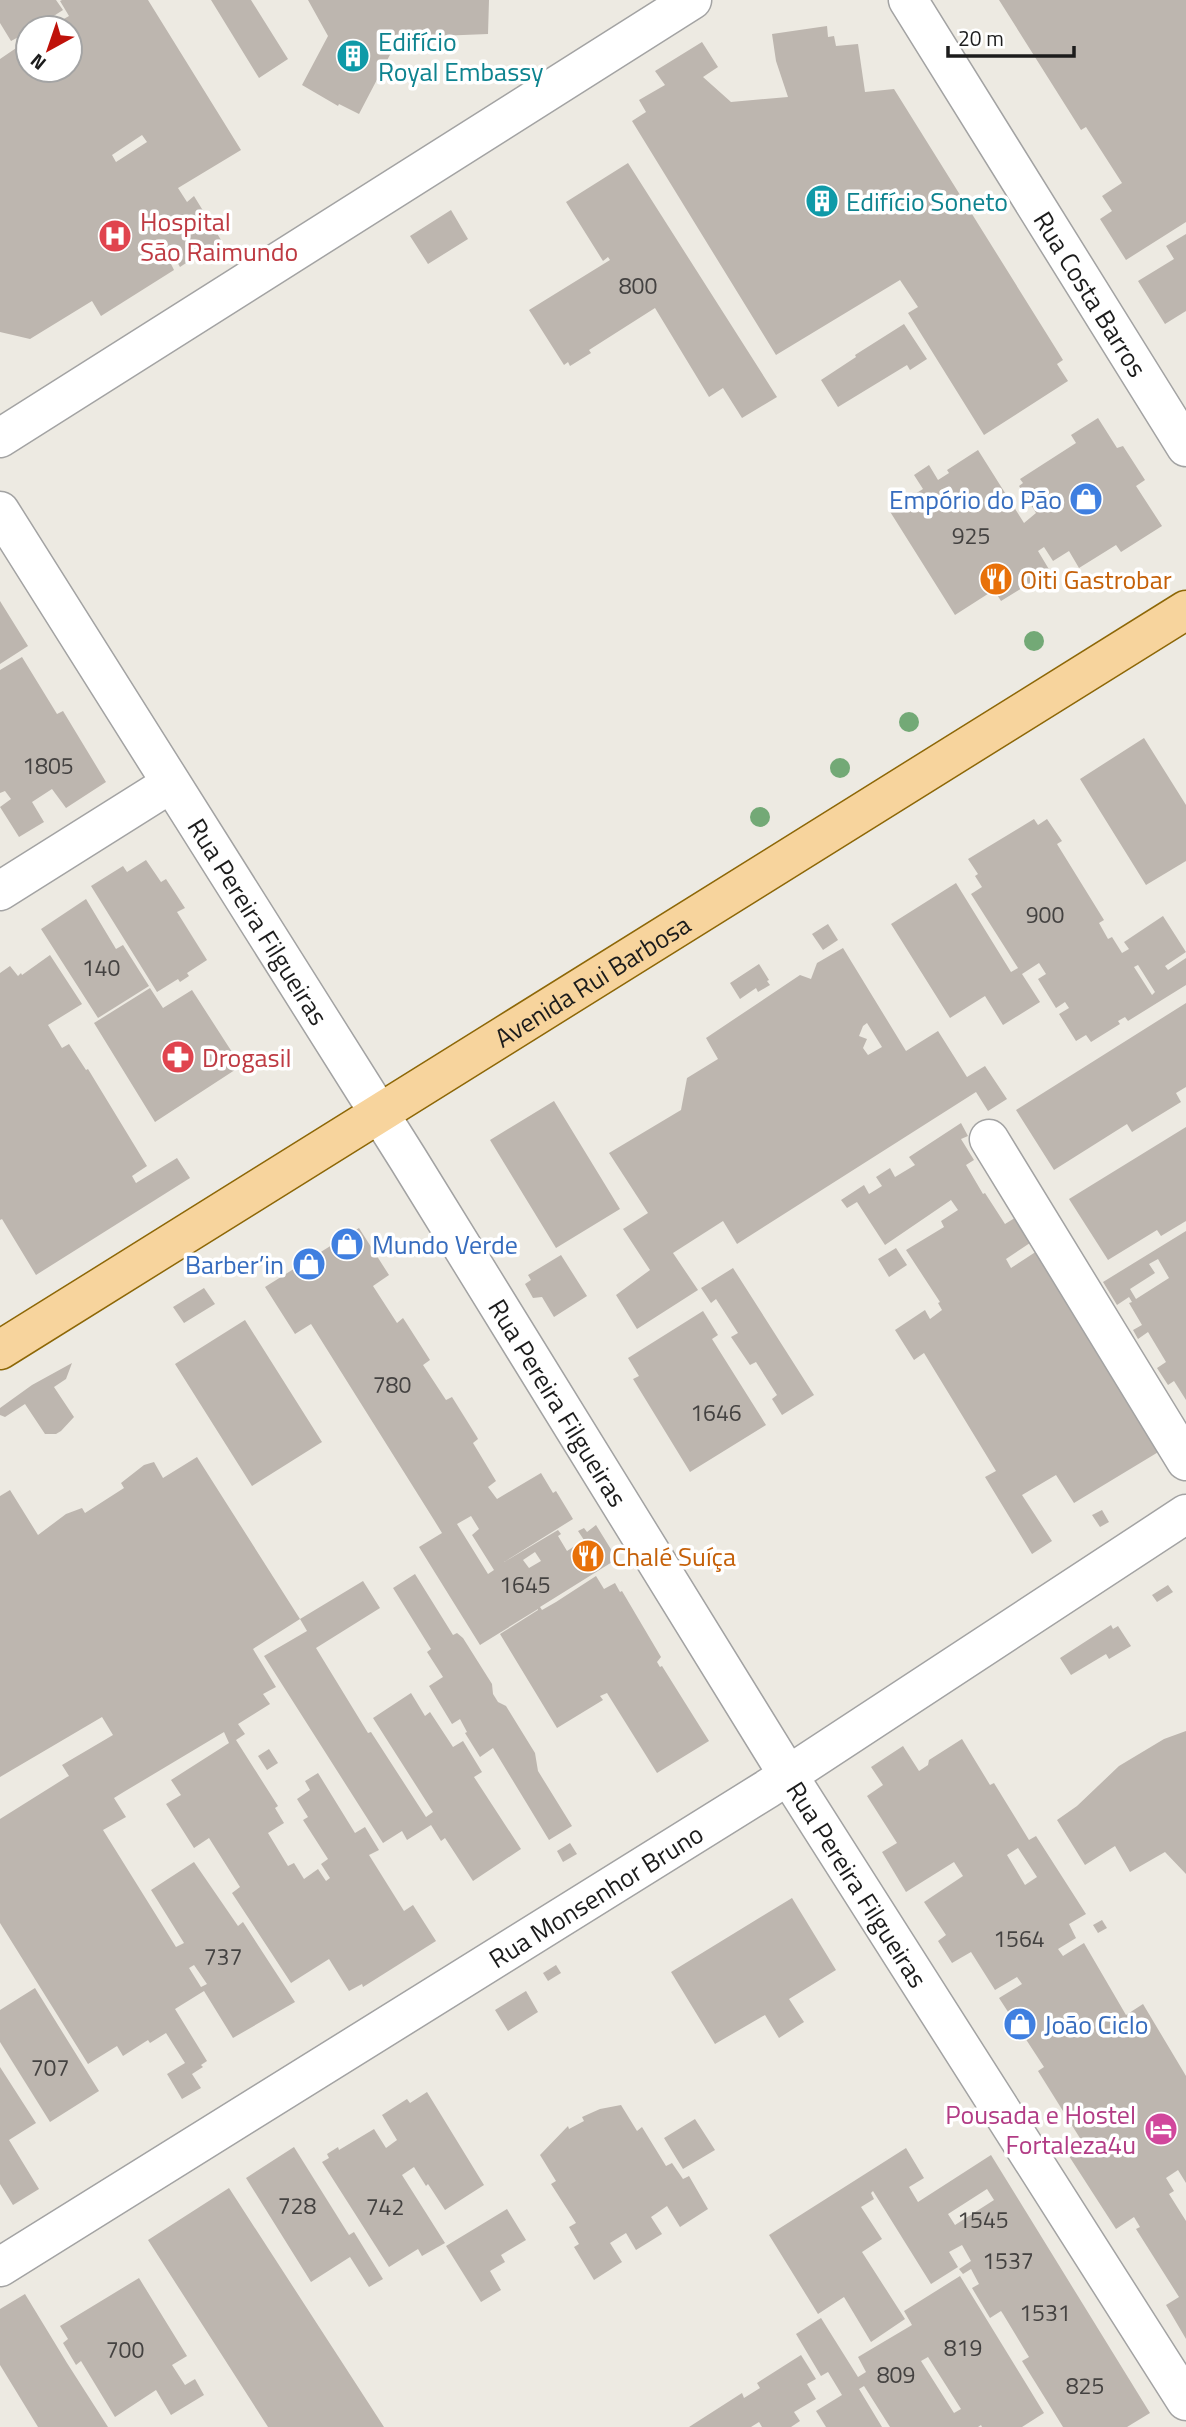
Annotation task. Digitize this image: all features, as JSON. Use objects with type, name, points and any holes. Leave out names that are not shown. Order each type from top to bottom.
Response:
[{"type":"main road","name":"Avenida Rui Barbosa","points":[[0,1350],[1186,610]]},
{"type":"street","points":[[0,438],[692,0]]},
{"type":"street","name":"Rua Costa Barros","points":[[908,0],[1186,447]]},
{"type":"street","name":"Rua Pereira Filgueiras","points":[[0,511],[380,1114],[788,1775],[1186,2401]]},
{"type":"street","points":[[0,891],[170,783]]},
{"type":"street","points":[[989,1139],[1186,1461]]},
{"type":"street","name":"Rua Monsenhor Bruno","points":[[0,2267],[788,1775],[1186,1514]]},
{"type":"building","points":[[0,0],[56,0],[63,10],[57,14],[14,14],[14,39],[11,41],[0,23]]},
{"type":"building","name":"Hospital São Raimundo","points":[[148,0],[241,150],[178,188],[187,202],[194,196],[221,240],[180,267],[171,251],[166,254],[174,270],[101,316],[92,301],[30,339],[0,332],[0,59],[14,50],[14,84],[84,84],[84,14],[68,14],[60,1]],"holes":[[[142,135],[147,142],[116,162],[112,155]]]},
{"type":"building","points":[[211,0],[251,0],[288,59],[259,78]]},
{"type":"building","name":"Edifício Royal Embassy","points":[[308,0],[489,0],[488,34],[413,37],[393,49],[359,114],[339,104],[338,106],[302,85],[328,36]]},
{"type":"building","points":[[999,0],[1186,0],[1186,222],[1126,260],[1100,219],[1112,211],[1102,196],[1122,183],[1086,127],[1081,130]]},
{"type":"building","name":"Edifício Soneto","points":[[827,26],[828,37],[834,36],[836,46],[858,44],[865,92],[894,89],[1063,360],[1057,364],[1068,381],[984,435],[908,313],[918,307],[900,280],[776,355],[632,121],[646,112],[639,100],[665,85],[655,71],[702,42],[718,67],[703,77],[731,102],[788,97],[776,61],[772,34]]},
{"type":"building","points":[[628,163],[777,397],[742,418],[723,388],[709,397],[655,308],[589,350],[591,353],[570,366],[568,362],[564,365],[529,310],[610,260],[608,257],[603,261],[566,202]]},
{"type":"building","points":[[451,210],[468,239],[428,264],[410,236]]},
{"type":"building","points":[[1186,234],[1186,311],[1165,324],[1138,281],[1174,259],[1166,246]]},
{"type":"building","points":[[904,324],[927,359],[910,370],[907,365],[838,407],[821,380]]},
{"type":"building","points":[[1098,418],[1117,448],[1123,446],[1145,480],[1136,486],[1162,526],[1121,552],[1116,545],[1079,568],[1069,551],[1053,561],[1044,547],[1038,551],[1050,571],[1001,601],[994,590],[955,615],[889,510],[923,489],[914,475],[929,465],[938,480],[949,473],[947,470],[978,450],[1024,523],[1036,513],[1019,486],[1023,483],[1020,479],[1076,443],[1071,435]]},
{"type":"building","points":[[0,601],[28,646],[0,664]]},
{"type":"building","points":[[22,657],[57,714],[63,711],[106,782],[66,808],[52,789],[32,802],[44,822],[19,837],[0,807],[11,799],[5,791],[0,793],[0,670]]},
{"type":"building","points":[[1144,738],[1186,805],[1186,861],[1146,885],[1080,779]]},
{"type":"building","points":[[1034,819],[1038,825],[1047,819],[1062,841],[1057,844],[1104,920],[1099,923],[1108,939],[1112,937],[1122,953],[1129,949],[1124,942],[1163,916],[1186,952],[1165,966],[1168,970],[1186,958],[1186,985],[1128,1021],[1125,1017],[1118,1021],[1120,1024],[1091,1042],[1086,1035],[1076,1041],[1059,1014],[1069,1008],[1065,1002],[1056,1008],[1038,979],[1046,974],[1039,963],[1022,974],[1040,1002],[1003,1025],[985,996],[950,1018],[891,924],[956,883],[1011,972],[1018,968],[971,894],[982,887],[975,876],[978,874],[968,859]],"holes":[[[1138,965],[1155,992],[1152,995],[1134,967]]]},
{"type":"building","points":[[146,860],[161,882],[166,879],[185,908],[177,912],[207,960],[187,973],[189,976],[180,982],[178,979],[157,992],[91,886],[123,866],[127,872]]},
{"type":"building","points":[[86,899],[116,949],[123,945],[149,986],[98,1018],[41,929]]},
{"type":"building","points":[[828,924],[838,940],[823,950],[812,934]]},
{"type":"building","points":[[843,948],[906,1051],[938,1031],[967,1077],[985,1066],[1007,1099],[988,1111],[976,1092],[737,1244],[723,1221],[673,1253],[698,1290],[637,1329],[616,1295],[650,1270],[623,1229],[648,1213],[609,1153],[681,1110],[687,1078],[718,1059],[706,1038],[800,975],[811,979],[817,963]],"holes":[[[867,1023],[882,1047],[868,1055],[863,1048],[867,1039],[859,1036],[863,1026]]]},
{"type":"building","points":[[50,955],[82,1004],[48,1025],[62,1048],[69,1044],[86,1070],[88,1069],[147,1166],[132,1176],[136,1183],[177,1158],[190,1178],[36,1275],[2,1219],[0,1220],[0,973],[10,966],[18,976],[21,973],[22,975]]},
{"type":"building","points":[[759,964],[770,985],[758,992],[756,988],[740,999],[730,983]]},
{"type":"building","points":[[150,988],[163,1008],[192,990],[241,1066],[155,1122],[94,1023]]},
{"type":"building","points":[[1186,1003],[1186,1087],[1176,1093],[1181,1102],[1132,1132],[1127,1124],[1054,1170],[1016,1110]]},
{"type":"building","points":[[554,1101],[620,1209],[556,1248],[490,1140]]},
{"type":"building","points":[[961,1123],[968,1136],[961,1139],[974,1160],[966,1165],[983,1194],[985,1193],[1005,1224],[1018,1216],[1033,1241],[1006,1259],[1011,1268],[1037,1251],[1160,1451],[1074,1503],[1056,1475],[1022,1495],[1052,1541],[1032,1554],[985,1477],[996,1471],[924,1353],[914,1360],[895,1330],[925,1310],[930,1319],[942,1310],[938,1303],[940,1302],[906,1250],[944,1227],[941,1221],[958,1210],[951,1200],[885,1245],[857,1202],[847,1208],[841,1200],[864,1185],[869,1194],[882,1186],[876,1177],[890,1168],[895,1177],[915,1165],[909,1157]]},
{"type":"building","points":[[1186,1127],[1186,1221],[1161,1236],[1157,1230],[1108,1260],[1069,1199]]},
{"type":"building","points":[[359,1228],[389,1275],[373,1286],[397,1323],[403,1318],[430,1360],[423,1365],[446,1400],[452,1397],[477,1437],[473,1443],[496,1481],[488,1487],[497,1499],[541,1473],[573,1519],[504,1562],[558,1530],[561,1534],[558,1536],[567,1551],[584,1540],[578,1531],[584,1528],[587,1532],[596,1525],[617,1559],[540,1607],[542,1610],[596,1576],[604,1589],[615,1583],[661,1657],[657,1662],[709,1741],[657,1773],[607,1693],[600,1696],[603,1700],[557,1728],[500,1634],[538,1609],[480,1645],[419,1547],[442,1533],[311,1324],[295,1334],[265,1287]],"holes":[[[471,1516],[479,1529],[472,1535],[494,1570],[488,1574],[457,1524]],[[535,1552],[541,1561],[529,1568],[523,1560]]]},
{"type":"building","points":[[1186,1231],[1186,1400],[1174,1381],[1168,1385],[1157,1368],[1166,1362],[1148,1332],[1138,1339],[1133,1330],[1142,1325],[1129,1303],[1132,1302],[1129,1297],[1117,1305],[1103,1282]],"holes":[[[1158,1259],[1169,1278],[1136,1299],[1130,1289],[1155,1273],[1149,1264]]]},
{"type":"building","points":[[896,1248],[907,1265],[889,1277],[878,1259]]},
{"type":"building","points":[[561,1255],[587,1296],[554,1317],[542,1297],[533,1298],[525,1284],[531,1280],[528,1275]]},
{"type":"building","points":[[733,1268],[814,1395],[782,1415],[772,1399],[777,1395],[756,1362],[750,1365],[731,1337],[738,1333],[716,1299],[711,1303],[701,1288]]},
{"type":"building","points":[[204,1288],[215,1304],[184,1323],[173,1307]]},
{"type":"building","points":[[703,1311],[718,1335],[712,1339],[766,1425],[690,1472],[633,1379],[639,1376],[628,1358]]},
{"type":"building","points":[[245,1320],[322,1442],[252,1486],[175,1364]]},
{"type":"building","points":[[72,1363],[66,1379],[54,1387],[74,1417],[61,1431],[45,1434],[25,1404],[5,1417],[0,1415],[0,1408],[32,1385]]},
{"type":"building","points":[[197,1457],[300,1619],[253,1649],[276,1687],[263,1694],[270,1704],[238,1724],[245,1734],[236,1740],[278,1806],[275,1808],[284,1823],[268,1833],[288,1866],[294,1863],[304,1879],[318,1869],[326,1881],[330,1878],[321,1864],[328,1859],[303,1820],[308,1817],[297,1799],[310,1790],[305,1781],[318,1773],[355,1833],[365,1827],[379,1850],[369,1855],[404,1911],[413,1905],[436,1941],[363,1987],[362,1984],[349,1991],[329,1959],[291,1983],[232,1893],[240,1887],[209,1838],[194,1848],[166,1804],[181,1795],[171,1780],[229,1743],[224,1732],[122,1793],[114,1798],[126,1817],[103,1830],[176,1947],[184,1943],[151,1890],[194,1862],[238,1926],[243,1922],[295,2002],[233,2038],[204,1991],[175,2009],[207,2061],[192,2074],[201,2088],[182,2099],[167,2074],[185,2063],[166,2033],[150,2043],[148,2040],[123,2056],[117,2046],[88,2064],[0,1923],[0,1819],[69,1776],[62,1765],[113,1735],[102,1717],[0,1777],[0,1496],[10,1490],[38,1535],[66,1514],[82,1508],[85,1513],[124,1488],[121,1483],[144,1465],[154,1462],[163,1478]],"holes":[[[194,1965],[207,1984],[201,1987],[189,1968]]]},
{"type":"building","points":[[1102,1510],[1109,1522],[1100,1527],[1092,1515]]},
{"type":"building","points":[[415,1574],[453,1635],[457,1633],[463,1638],[492,1684],[493,1694],[498,1702],[506,1706],[535,1753],[538,1771],[572,1826],[549,1840],[493,1748],[480,1757],[460,1719],[452,1724],[429,1686],[443,1677],[427,1652],[431,1649],[393,1588]]},
{"type":"building","points":[[363,1581],[380,1608],[316,1648],[368,1733],[371,1732],[426,1817],[433,1812],[373,1718],[411,1693],[425,1716],[430,1712],[453,1747],[463,1741],[482,1772],[474,1777],[521,1849],[473,1881],[445,1838],[441,1841],[431,1825],[407,1840],[402,1831],[383,1843],[264,1656],[307,1631],[300,1619]]},
{"type":"building","points":[[1168,1585],[1173,1592],[1157,1602],[1152,1595]]},
{"type":"building","points":[[1111,1625],[1113,1629],[1118,1626],[1131,1646],[1109,1659],[1106,1654],[1071,1675],[1060,1658]]},
{"type":"building","points":[[1186,1731],[1186,1874],[1165,1852],[1130,1872],[1115,1846],[1085,1865],[1057,1820],[1077,1806],[1119,1766],[1164,1739]]},
{"type":"building","points":[[962,1739],[990,1785],[994,1783],[1029,1840],[1036,1836],[1086,1914],[1069,1924],[1076,1938],[1058,1949],[1063,1956],[1084,1943],[1126,2015],[1143,2004],[1186,2076],[1186,2183],[1178,2170],[1166,2178],[1174,2191],[1169,2194],[1186,2221],[1186,2339],[1166,2305],[1179,2297],[1136,2229],[1140,2227],[1134,2217],[1116,2229],[1067,2153],[1083,2143],[1038,2071],[1044,2067],[999,1998],[1022,1984],[1017,1977],[995,1990],[971,1952],[952,1963],[938,1941],[946,1935],[924,1902],[963,1876],[954,1862],[906,1892],[882,1852],[897,1843],[867,1796],[883,1785],[871,1767],[903,1746],[919,1771],[928,1765],[929,1760]],"holes":[[[1018,1848],[1037,1877],[1025,1885],[1007,1855]]]},
{"type":"building","points":[[269,1749],[278,1763],[267,1770],[258,1756]]},
{"type":"building","points":[[570,1843],[577,1854],[563,1862],[557,1851]]},
{"type":"building","points":[[792,1898],[836,1970],[789,1999],[804,2022],[779,2038],[765,2015],[715,2044],[671,1972]]},
{"type":"building","points":[[1102,1920],[1107,1928],[1098,1933],[1093,1925]]},
{"type":"building","points":[[556,1965],[561,1973],[548,1981],[543,1973]]},
{"type":"building","points":[[35,1988],[99,2091],[50,2122],[0,2042],[0,2010]]},
{"type":"building","points":[[526,1991],[538,2012],[508,2031],[495,2010]]},
{"type":"building","points":[[0,2067],[36,2123],[9,2140],[39,2189],[13,2205],[0,2184]]},
{"type":"building","points":[[427,2092],[484,2185],[445,2210],[414,2167],[402,2175],[445,2243],[422,2256],[418,2249],[389,2267],[322,2162],[329,2158],[327,2154],[338,2147],[339,2150],[374,2129],[386,2148],[397,2140],[382,2115],[407,2099],[410,2103]]},
{"type":"building","points":[[621,2105],[637,2131],[642,2127],[666,2166],[672,2163],[683,2179],[689,2176],[708,2209],[680,2227],[667,2206],[651,2217],[662,2234],[636,2250],[626,2233],[610,2243],[622,2262],[594,2280],[574,2247],[579,2244],[569,2227],[576,2223],[551,2184],[556,2181],[540,2155],[568,2126],[569,2129],[584,2121],[582,2117],[600,2109]]},
{"type":"building","points":[[695,2119],[715,2150],[683,2169],[664,2138]]},
{"type":"building","points":[[294,2147],[349,2235],[354,2232],[383,2279],[369,2287],[350,2257],[311,2282],[246,2178]]},
{"type":"building","points":[[906,2148],[924,2178],[909,2187],[918,2202],[991,2155],[1150,2413],[1127,2427],[1063,2427],[1022,2361],[1029,2357],[1003,2314],[1001,2311],[990,2318],[972,2288],[979,2284],[971,2269],[963,2274],[959,2269],[971,2261],[962,2245],[949,2252],[958,2267],[931,2284],[873,2191],[871,2193],[874,2199],[861,2207],[882,2239],[862,2252],[905,2319],[871,2342],[844,2297],[818,2314],[769,2235]],"holes":[[[987,2189],[994,2200],[955,2225],[948,2214]]]},
{"type":"building","points":[[229,2188],[384,2427],[268,2427],[148,2240]]},
{"type":"building","points":[[507,2209],[526,2240],[501,2255],[505,2262],[490,2271],[501,2290],[481,2302],[446,2246]]},
{"type":"building","points":[[960,2276],[1044,2413],[1022,2427],[890,2427],[864,2386],[859,2389],[882,2427],[826,2427],[816,2411],[842,2395],[828,2372],[821,2376],[796,2334],[821,2318],[858,2377],[866,2372],[858,2357],[912,2325],[904,2311]],"holes":[[[928,2357],[961,2409],[954,2413],[921,2361]]]},
{"type":"building","points":[[139,2278],[187,2356],[172,2365],[185,2385],[195,2379],[204,2395],[171,2415],[156,2390],[115,2417],[81,2361],[76,2365],[63,2343],[68,2339],[60,2326]]},
{"type":"building","points":[[25,2294],[108,2427],[38,2427],[0,2365],[0,2309]]},
{"type":"building","points":[[801,2355],[816,2379],[807,2384],[816,2399],[794,2412],[800,2421],[791,2427],[762,2427],[759,2422],[751,2427],[689,2427],[742,2393],[744,2398],[760,2388],[757,2383]]},
{"type":"place","name":"Edifício Royal Embassy","points":[[353,56]]},
{"type":"place","name":"Edifício Soneto","points":[[822,201]]},
{"type":"place","name":"Hospital São Raimundo","points":[[115,236]]},
{"type":"place","name":"Empório do Pão","points":[[1086,499]]},
{"type":"place","name":"Oiti Gastrobar","points":[[996,579]]},
{"type":"place","name":"Drogasil","points":[[178,1057]]},
{"type":"place","name":"Mundo Verde","points":[[347,1244]]},
{"type":"place","name":"Barber’in","points":[[309,1264]]},
{"type":"place","name":"Chalé Suíça","points":[[588,1556]]},
{"type":"place","name":"João Ciclo","points":[[1020,2024]]},
{"type":"place","name":"Pousada e Hostel Fortaleza4u","points":[[1161,2129]]}]
